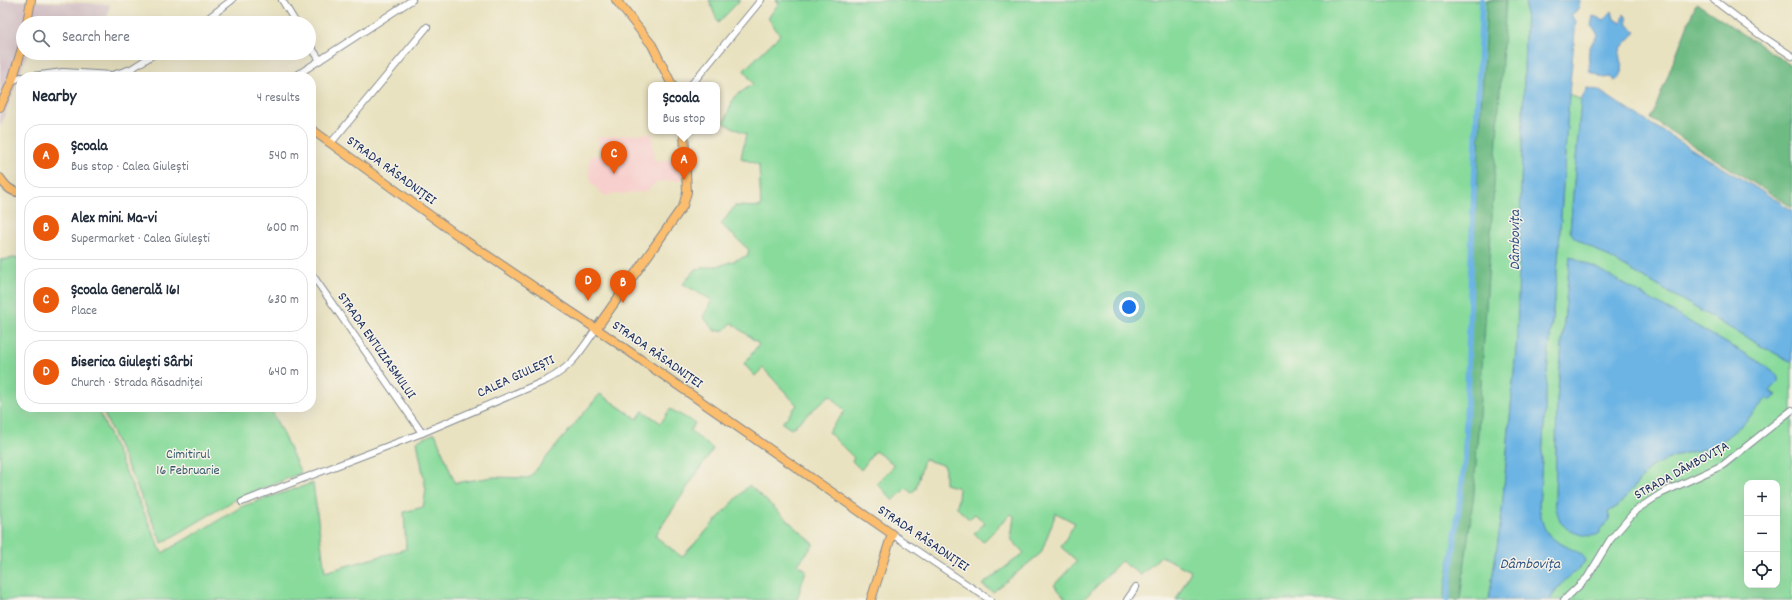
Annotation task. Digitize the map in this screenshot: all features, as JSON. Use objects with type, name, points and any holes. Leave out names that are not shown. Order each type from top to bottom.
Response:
[{"type":"main road","points":[[28,16],[31,0]]},
{"type":"main road","points":[[616,0],[652,45],[670,82]]},
{"type":"main road","points":[[0,107],[12,81],[18,60]]},
{"type":"main road","name":"STRADA RĂSADNIȚEI","points":[[316,132],[460,237],[596,329],[892,534]]},
{"type":"main road","name":"CALEA GIULEȘTI","points":[[596,329],[683,206],[687,192],[684,134]]},
{"type":"main road","points":[[0,178],[8,188],[16,192]]},
{"type":"main road","points":[[871,600],[892,534]]},
{"type":"street","points":[[211,16],[232,0]]},
{"type":"street","points":[[282,0],[292,16]]},
{"type":"street","points":[[302,72],[412,0]]},
{"type":"street","points":[[693,82],[761,0]]},
{"type":"street","points":[[1714,0],[1760,35],[1792,56]]},
{"type":"street","points":[[331,143],[427,27]]},
{"type":"street","points":[[316,54],[320,60]]},
{"type":"street","points":[[122,72],[131,69],[145,60]]},
{"type":"street","points":[[12,81],[16,80]]},
{"type":"street","name":"STRADA ENTUZIASMULUI","points":[[316,280],[422,432]]},
{"type":"street","name":"CALEA GIULEȘTI","points":[[242,502],[422,432],[558,375],[574,361],[596,329]]},
{"type":"street","name":"STRADA DÂMBOVIȚA","points":[[1564,600],[1587,578],[1610,540],[1636,510],[1662,493],[1723,465],[1792,410]]},
{"type":"street","name":"STRADA RĂSADNIȚEI","points":[[892,534],[990,600]]},
{"type":"street","points":[[1127,600],[1136,587]]},
{"type":"shaded area","points":[[0,0],[110,4],[107,16],[16,16],[16,60],[25,60],[21,72],[16,72],[16,85],[0,128]]},
{"type":"shaded area","points":[[652,134],[654,161],[681,159],[682,180],[657,182],[645,192],[603,195],[592,183],[589,174],[590,156],[600,155],[598,137]]},
{"type":"green space","points":[[709,0],[740,0],[718,23]]},
{"type":"green space","points":[[776,0],[1526,0],[1517,338],[1501,521],[1489,600],[1176,600],[1191,571],[1161,556],[1141,575],[1121,561],[1083,600],[1067,600],[1054,585],[1077,561],[1061,547],[1075,523],[1056,513],[1041,553],[993,592],[982,585],[1024,553],[1011,539],[1014,516],[1011,514],[983,542],[974,533],[985,523],[975,514],[969,519],[957,508],[959,488],[945,484],[945,466],[924,459],[916,489],[911,493],[906,488],[893,501],[877,483],[895,465],[875,451],[861,470],[852,461],[854,458],[828,432],[845,411],[830,395],[791,429],[782,423],[797,405],[763,368],[755,376],[744,364],[759,344],[732,323],[725,330],[715,331],[703,317],[712,300],[683,284],[695,269],[722,265],[747,256],[749,250],[721,224],[735,206],[761,207],[759,165],[741,158],[746,134],[724,123],[734,97],[753,84],[744,70],[780,35],[768,18],[779,3]]},
{"type":"green space","points":[[1487,0],[1506,0],[1474,493],[1460,600],[1443,600],[1461,489]]},
{"type":"green space","points":[[1696,3],[1792,66],[1792,207],[1651,119]]},
{"type":"green space","points":[[1569,94],[1581,100],[1570,231],[1574,237],[1761,346],[1792,362],[1792,600],[1550,600],[1562,582],[1581,567],[1567,547],[1552,539],[1543,527],[1539,507],[1548,360],[1558,261]],"holes":[[[1570,256],[1598,269],[1772,370],[1777,382],[1770,391],[1776,395],[1767,398],[1743,424],[1709,448],[1681,454],[1652,466],[1618,506],[1608,512],[1610,520],[1600,529],[1555,504],[1557,400]]]},
{"type":"green space","points":[[16,258],[16,412],[99,412],[162,553],[243,506],[313,483],[325,572],[406,549],[404,512],[423,507],[426,490],[417,441],[435,433],[455,483],[493,477],[529,478],[600,394],[637,419],[643,411],[661,423],[670,409],[695,423],[690,431],[713,449],[655,536],[682,557],[749,485],[814,544],[798,564],[806,570],[797,600],[0,600],[0,260]]},
{"type":"green space","name":"Cimitirul 16 Februarie","points":[[103,412],[272,412],[301,473],[233,501],[162,543]]},
{"type":"water","name":"Dâmbovița","points":[[1526,0],[1580,0],[1579,9],[1571,15],[1576,21],[1569,94],[1558,261],[1548,360],[1539,507],[1545,529],[1548,534],[1557,541],[1580,553],[1586,560],[1558,588],[1550,600],[1489,600],[1501,521],[1517,338]]},
{"type":"water","points":[[1612,11],[1614,19],[1622,23],[1624,14],[1627,18],[1628,25],[1636,32],[1621,49],[1620,58],[1622,73],[1615,81],[1610,77],[1605,78],[1590,72],[1588,56],[1591,44],[1598,34],[1591,26],[1593,16],[1604,20]]},
{"type":"water","points":[[1587,88],[1598,90],[1792,210],[1792,362],[1761,346],[1574,237],[1570,231],[1581,100]]},
{"type":"water","points":[[1570,256],[1598,269],[1759,362],[1772,370],[1778,377],[1778,382],[1770,391],[1776,396],[1770,401],[1767,398],[1743,424],[1722,441],[1709,448],[1681,454],[1652,466],[1618,506],[1608,512],[1610,520],[1600,529],[1600,533],[1591,536],[1581,535],[1566,528],[1560,520],[1555,504],[1557,400]]},
{"type":"waterway","points":[[1447,600],[1465,459],[1482,0]]},
{"type":"place","name":"Școala Generală 161","points":[[614,174]]},
{"type":"place","name":"Școala","points":[[684,180]]},
{"type":"place","name":"Biserica Giulești Sârbi","points":[[588,301]]},
{"type":"place","name":"Alex mini. Ma-vi","points":[[623,303]]}]
